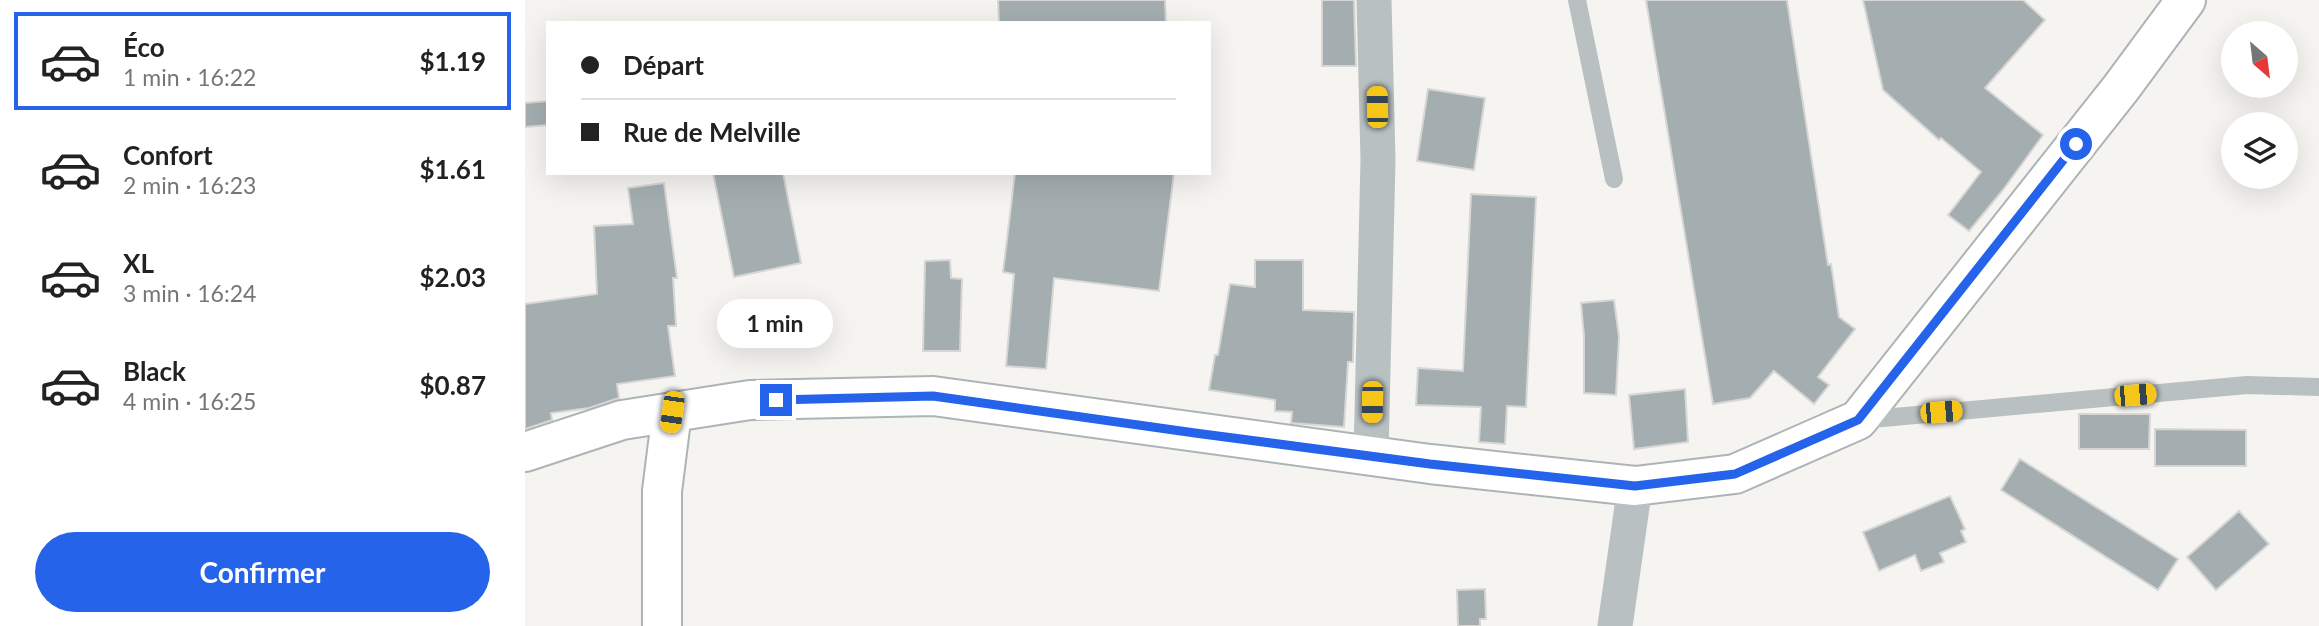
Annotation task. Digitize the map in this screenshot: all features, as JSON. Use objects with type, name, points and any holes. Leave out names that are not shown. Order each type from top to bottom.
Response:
[{"type":"main road","points":[[525,452],[622,420],[750,400],[933,396],[1195,433],[1635,486],[1735,474],[1858,420],[2121,88],[2186,0]]},
{"type":"main road","points":[[662,626],[662,491],[672,412]]},
{"type":"street","points":[[1371,455],[1378,160],[1374,0]]},
{"type":"street","points":[[1615,626],[1635,486]]},
{"type":"lane","points":[[1577,0],[1614,179]]},
{"type":"lane","points":[[1858,420],[2247,385],[2319,387]]},
{"type":"building","points":[[998,0],[1165,0],[1166,21],[999,21]]},
{"type":"building","points":[[1322,0],[1354,0],[1356,66],[1322,66]]},
{"type":"building","points":[[1646,0],[1787,0],[1828,265],[1831,264],[1839,317],[1855,329],[1818,377],[1829,385],[1814,404],[1774,371],[1750,398],[1713,404]]},
{"type":"building","points":[[1863,0],[2023,0],[2045,20],[1985,88],[2043,135],[1969,231],[1948,215],[1981,172],[1941,138],[1939,140],[1883,90]]},
{"type":"building","points":[[1428,89],[1485,98],[1474,170],[1417,161]]},
{"type":"building","points":[[546,101],[546,125],[525,127],[525,103]]},
{"type":"building","points":[[713,175],[783,175],[801,263],[734,277]]},
{"type":"building","points":[[1015,175],[1174,175],[1159,291],[1054,278],[1046,369],[1006,366],[1014,274],[1003,272]]},
{"type":"building","points":[[664,183],[677,278],[673,278],[676,326],[668,326],[675,376],[617,384],[619,398],[589,408],[551,413],[552,420],[525,429],[525,304],[597,294],[594,226],[633,224],[628,188]]},
{"type":"building","points":[[1471,194],[1536,197],[1526,407],[1507,406],[1505,444],[1479,442],[1481,407],[1416,405],[1418,368],[1463,371]]},
{"type":"building","points":[[950,260],[951,278],[962,279],[960,351],[923,351],[925,261]]},
{"type":"building","points":[[1255,260],[1303,260],[1303,310],[1354,312],[1353,362],[1348,362],[1344,427],[1291,423],[1292,412],[1275,411],[1275,400],[1209,390],[1230,284],[1255,287]]},
{"type":"building","points":[[1614,300],[1619,337],[1616,395],[1584,393],[1581,303]]},
{"type":"building","points":[[1685,389],[1688,442],[1634,449],[1629,395]]},
{"type":"building","points":[[2079,414],[2150,414],[2149,449],[2079,449]]},
{"type":"building","points":[[2155,429],[2246,430],[2246,466],[2155,466]]},
{"type":"building","points":[[2020,459],[2178,559],[2158,590],[2001,490]]},
{"type":"building","points":[[1950,496],[1965,529],[1961,531],[1966,542],[1940,553],[1944,562],[1921,571],[1915,555],[1879,571],[1863,532]]},
{"type":"building","points":[[2239,511],[2269,544],[2216,590],[2187,557]]},
{"type":"building","points":[[1485,589],[1486,619],[1480,619],[1480,626],[1458,626],[1457,590]]},
{"type":"route","points":[[776,400],[933,396],[1430,464],[1635,486],[1735,474],[1858,420],[2076,144]]}]
